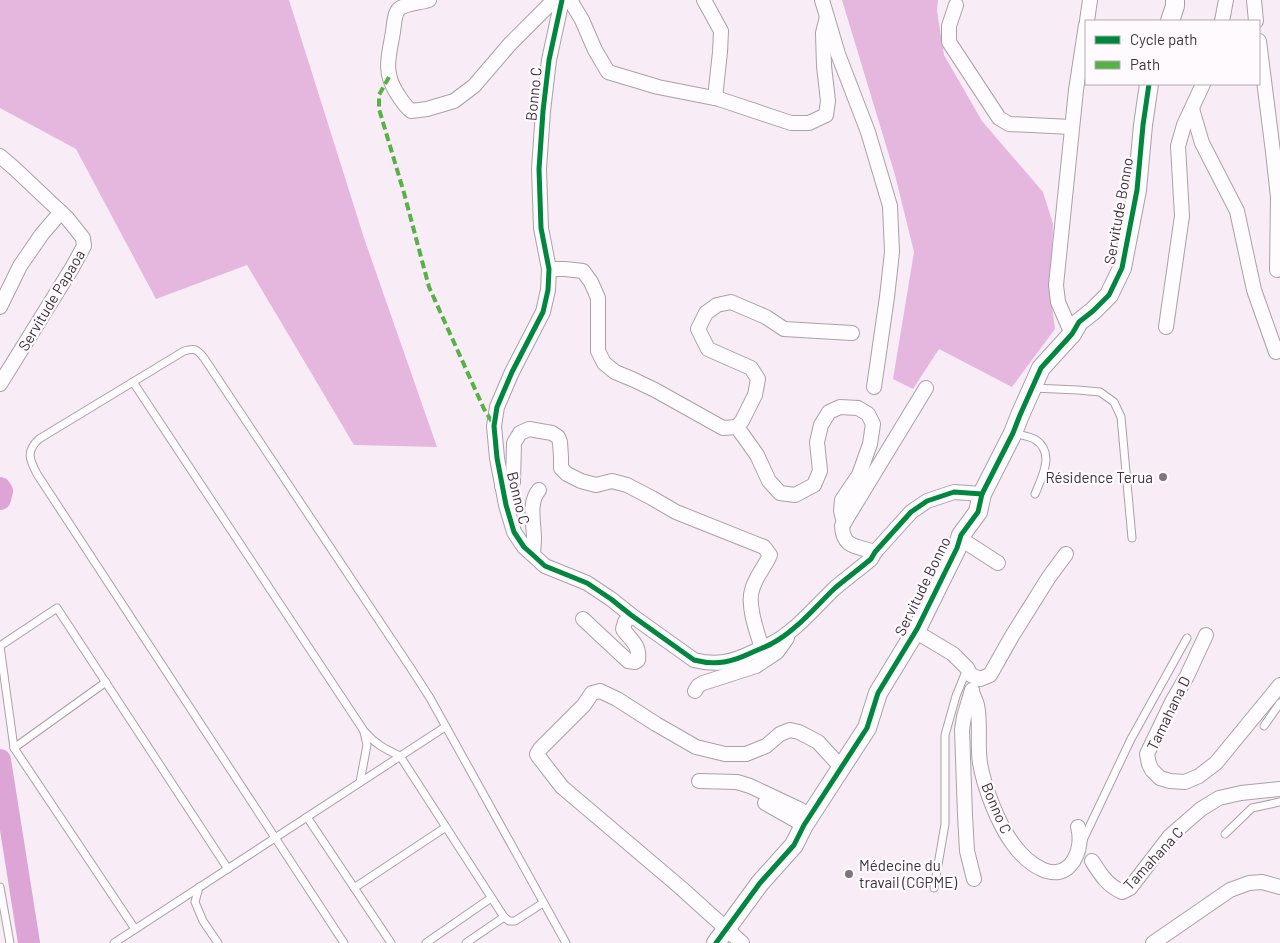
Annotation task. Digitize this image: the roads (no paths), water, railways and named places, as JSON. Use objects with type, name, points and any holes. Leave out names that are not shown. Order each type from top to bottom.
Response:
[{"type":"street","points":[[428,0],[399,9],[393,29],[387,68],[394,88],[410,111],[427,109],[454,101],[474,86],[510,44],[554,0]]},
{"type":"street","name":"Bonno C","points":[[562,0],[549,60],[543,111],[540,169],[541,227],[550,269],[548,290],[543,312],[512,372],[498,407],[494,426],[497,458],[506,505],[514,532],[524,547],[545,566],[587,583],[612,599],[630,615],[685,655],[706,664],[721,664],[738,659],[772,644],[793,629],[836,588],[871,559],[911,512],[927,501],[954,492],[982,494]]},
{"type":"street","points":[[570,0],[582,20],[594,50],[608,72],[658,87],[715,98],[791,123],[809,123],[826,115],[828,101],[823,33],[826,17]]},
{"type":"street","points":[[704,0],[721,31],[715,98]]},
{"type":"street","points":[[822,0],[838,54],[868,132],[890,206],[891,261],[874,387]]},
{"type":"street","points":[[1087,20],[1090,0]]},
{"type":"street","points":[[1170,20],[1175,0]]},
{"type":"street","points":[[1222,20],[1226,0]]},
{"type":"street","points":[[1254,0],[1256,20]]},
{"type":"street","points":[[956,5],[949,26],[949,42],[999,118],[1009,124],[1072,127]]},
{"type":"street","points":[[1072,334],[1058,302],[1056,285],[1076,90],[1085,32]]},
{"type":"street","points":[[1260,49],[1278,198],[1277,270]]},
{"type":"street","name":"Servitude Bonno","points":[[720,936],[760,883],[794,844],[807,820],[867,728],[878,693],[917,629],[957,548],[961,535],[978,512],[982,494],[1013,433],[1041,368],[1072,334],[1080,322],[1109,295],[1122,268],[1137,190],[1149,85]]},
{"type":"street","points":[[1166,327],[1182,216],[1178,146],[1184,125],[1203,85]]},
{"type":"street","points":[[1192,109],[1202,143],[1238,211],[1254,290],[1276,352]]},
{"type":"street","name":"Servitude Papaoa","points":[[0,156],[61,212],[84,238],[84,246],[72,268],[0,384]]},
{"type":"street","points":[[0,307],[20,266],[42,234],[61,212]]},
{"type":"street","points":[[550,269],[582,271],[591,282],[598,298],[598,352],[604,362],[614,372],[655,390],[724,428],[736,427],[742,421],[756,395],[758,379],[751,368],[708,349],[698,329],[706,313],[717,305],[731,302],[766,317],[784,329],[852,333]]},
{"type":"street","points":[[875,552],[854,547],[845,540],[842,534],[842,526],[926,388]]},
{"type":"street","points":[[736,427],[757,455],[769,481],[780,493],[795,495],[814,485],[820,471],[817,442],[821,425],[829,412],[840,407],[858,408],[868,414],[873,424],[870,444],[859,475],[842,500],[841,511],[844,523]]},
{"type":"street","points":[[502,486],[512,485],[514,443],[520,433],[529,429],[552,433],[558,437],[560,442],[561,468],[567,474],[580,481],[596,485],[612,481],[627,485],[676,512],[764,547],[770,555],[751,591],[750,603],[762,648]]},
{"type":"street","points":[[533,556],[532,516],[535,494],[538,490]]},
{"type":"street","points":[[961,535],[964,541],[998,563]]},
{"type":"street","points":[[917,629],[923,636],[953,654],[969,672],[980,679],[990,675],[1049,577],[1066,554]]},
{"type":"street","points":[[583,619],[628,661],[636,662],[638,660],[638,653],[636,645],[623,628],[630,615]]},
{"type":"street","points":[[695,691],[703,683],[756,666],[780,648],[793,629]]},
{"type":"street","name":"Tamahana D","points":[[1206,635],[1147,754],[1152,770],[1160,778],[1185,782],[1199,776],[1216,763],[1280,685]]},
{"type":"street","points":[[969,672],[972,691],[962,730],[967,851],[974,879]]},
{"type":"street","points":[[742,943],[720,936],[680,888],[562,787],[537,754],[584,705],[592,693],[600,691],[617,699],[696,747],[725,754],[746,754],[766,746],[780,734],[790,730],[799,732],[818,742],[841,767]]},
{"type":"street","name":"Bonno C","points":[[972,691],[977,706],[980,763],[998,816],[1013,844],[1022,855],[1039,868],[1054,873],[1066,869],[1077,852]]},
{"type":"street","points":[[699,781],[737,782],[750,786],[799,809],[807,820]]},
{"type":"street","name":"Tamahana C","points":[[1092,861],[1105,881],[1122,892],[1130,888],[1170,836],[1202,809],[1219,798],[1242,793],[1280,789]]},
{"type":"street","points":[[751,796],[779,810],[807,820]]},
{"type":"street","points":[[1077,852],[1080,836],[1078,826]]},
{"type":"street","points":[[1153,943],[1230,890],[1249,883],[1262,882],[1280,887]]},
{"type":"lane","points":[[344,943],[32,464],[30,454],[32,445],[39,439],[184,351],[191,349],[198,350],[204,358],[412,670],[566,943]]},
{"type":"lane","points":[[133,382],[364,731],[373,741],[400,756],[504,917],[509,921],[515,921],[543,903]]},
{"type":"lane","points":[[1032,388],[1100,392],[1114,402],[1121,417],[1132,538]]},
{"type":"lane","points":[[1013,433],[1036,440],[1045,450],[1047,459],[1036,494]]},
{"type":"lane","points":[[136,929],[14,748],[0,646],[57,608],[228,869]]},
{"type":"lane","points":[[1077,852],[1131,739],[1187,638]]},
{"type":"lane","points":[[934,888],[945,824],[945,735],[956,696],[969,672]]},
{"type":"lane","points":[[14,748],[106,682]]},
{"type":"lane","points":[[1264,726],[1280,703]]},
{"type":"lane","points":[[114,943],[445,727]]},
{"type":"lane","points":[[360,782],[367,745],[364,731]]},
{"type":"lane","points":[[1225,834],[1252,808],[1280,802]]},
{"type":"lane","points":[[307,817],[391,943]]},
{"type":"lane","points":[[354,888],[446,827]]},
{"type":"lane","points":[[0,886],[10,943]]},
{"type":"lane","points":[[199,887],[195,902],[203,920],[218,943]]},
{"type":"lane","points":[[426,943],[492,898]]},
{"type":"lane","points":[[466,943],[504,917]]},
{"type":"waterway","points":[[0,488],[2,491],[0,499]]},
{"type":"waterway","points":[[0,760],[29,943]]},
{"type":"place","name":"Résidence Terua","points":[[1163,477]]},
{"type":"place","name":"Médecine du travail (CGPME)","points":[[849,874]]}]
